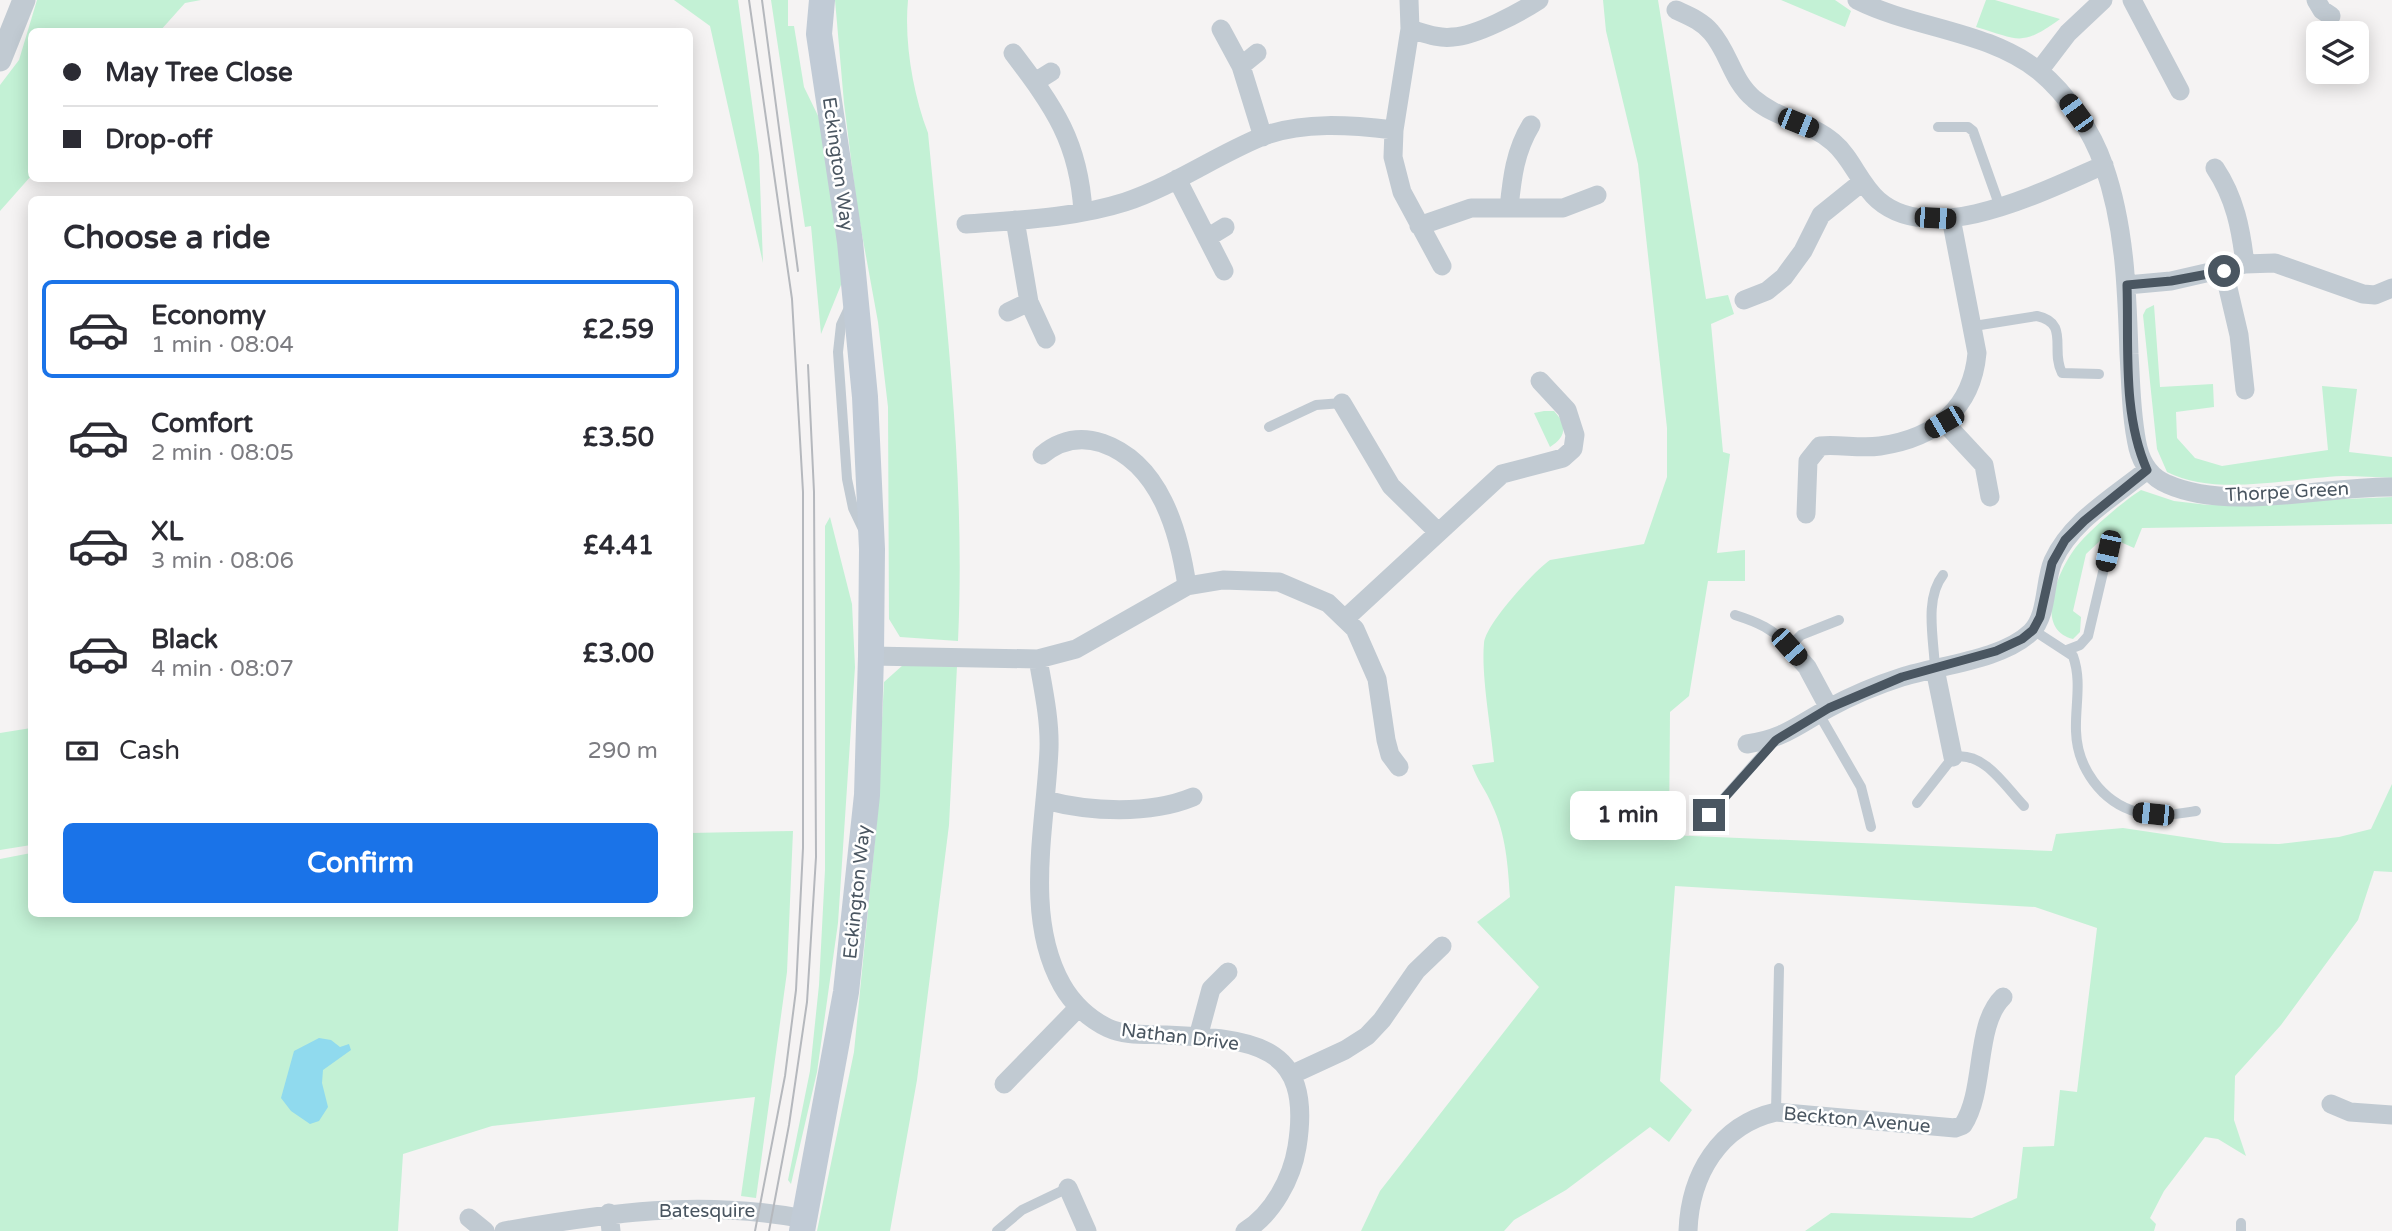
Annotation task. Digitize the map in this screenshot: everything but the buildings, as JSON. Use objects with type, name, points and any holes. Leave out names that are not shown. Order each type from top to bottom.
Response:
[{"type":"main road","name":"Eckington Way","points":[[805,0],[819,34]]},
{"type":"main road","name":"Eckington Way","points":[[804,1225],[846,992],[867,795],[871,656],[869,439],[855,294],[819,34],[822,0]]},
{"type":"street","points":[[0,60],[24,0]]},
{"type":"street","points":[[1409,0],[1410,29],[1394,131],[1393,157],[1402,192],[1442,267]]},
{"type":"street","points":[[1410,29],[1436,37],[1454,38],[1476,32],[1539,0]]},
{"type":"street","points":[[1747,744],[1776,740],[1824,711],[1902,677],[1996,651],[2033,630],[2040,617],[2052,563],[2065,540],[2084,521],[2147,470],[2138,450],[2132,407],[2127,285],[2114,204],[2104,165],[2085,126],[2039,71],[1986,42],[1889,6],[1857,0]]},
{"type":"street","points":[[2039,71],[2068,33],[2103,0]]},
{"type":"street","points":[[2132,0],[2180,92]]},
{"type":"street","points":[[2316,0],[2322,10],[2331,16]]},
{"type":"street","points":[[1676,9],[1700,22],[1713,34],[1738,81],[1754,99],[1833,142],[1879,201],[1896,211],[1951,218],[2000,207],[2104,165]]},
{"type":"street","points":[[1221,29],[1241,66],[1262,136]]},
{"type":"street","points":[[1013,53],[1043,77],[1071,141],[1081,180],[1083,212]]},
{"type":"street","points":[[1241,66],[1257,53]]},
{"type":"street","points":[[1509,208],[1514,163],[1531,125]]},
{"type":"street","points":[[966,224],[1083,212],[1129,201],[1177,180],[1262,136],[1300,128],[1356,126],[1394,131]]},
{"type":"street","points":[[2215,168],[2225,183],[2240,223],[2245,264]]},
{"type":"street","points":[[1177,180],[1224,271]]},
{"type":"street","points":[[1744,300],[1767,291],[1784,277],[1803,251],[1821,215],[1862,182]]},
{"type":"street","points":[[1419,226],[1471,208],[1563,208],[1597,195]]},
{"type":"street","points":[[1806,514],[1808,461],[1820,446],[1881,446],[1906,439],[1944,422],[1968,392],[1975,374],[1977,353],[1951,218]]},
{"type":"street","points":[[1015,220],[1029,302],[1046,339]]},
{"type":"street","points":[[1206,237],[1225,228]]},
{"type":"street","points":[[2127,285],[2171,281],[2224,271],[2245,264],[2275,263],[2363,294],[2391,292]]},
{"type":"street","points":[[2224,271],[2232,298],[2245,390]]},
{"type":"street","points":[[1009,312],[1029,302]]},
{"type":"street","points":[[1346,618],[1502,474],[1563,458],[1573,449],[1575,435],[1567,410],[1540,381]]},
{"type":"street","points":[[1342,403],[1382,474],[1438,532]]},
{"type":"street","points":[[1944,422],[1979,456],[1984,465],[1990,497]]},
{"type":"street","points":[[1042,455],[1056,444],[1075,439],[1095,441],[1120,449],[1139,464],[1154,485],[1172,522],[1182,553],[1187,586]]},
{"type":"street","name":"Thorpe Green","points":[[2147,470],[2164,483],[2212,495],[2277,496],[2392,487]]},
{"type":"street","points":[[871,656],[1038,659],[1076,649],[1187,586],[1223,580],[1279,582],[1306,591],[1346,618],[1368,654],[1377,679],[1390,755],[1399,768]]},
{"type":"street","points":[[1789,647],[1807,667],[1824,711]]},
{"type":"street","name":"Nathan Drive","points":[[1038,659],[1049,746],[1041,891],[1044,928],[1051,958],[1062,985],[1078,1007],[1109,1028],[1124,1032],[1198,1037],[1270,1052],[1293,1074]]},
{"type":"street","points":[[1935,669],[1953,757]]},
{"type":"street","points":[[1045,800],[1119,809],[1177,803],[1193,797]]},
{"type":"street","points":[[1250,1230],[1287,1181],[1296,1155],[1300,1106],[1293,1074],[1345,1050],[1367,1036],[1382,1020],[1416,971],[1442,946]]},
{"type":"street","points":[[1198,1037],[1211,989],[1228,972]]},
{"type":"street","name":"Beckton Avenue","points":[[1688,1231],[1691,1197],[1698,1176],[1730,1132],[1758,1116],[1776,1112],[1955,1128],[1963,1125],[1978,1080],[1992,1013],[2003,997]]},
{"type":"street","points":[[1004,1084],[1078,1007]]},
{"type":"street","points":[[2332,1104],[2350,1112],[2392,1115]]},
{"type":"street","points":[[1068,1188],[1087,1231]]},
{"type":"street","name":"Batesquire","points":[[504,1231],[610,1222],[701,1208],[747,1209],[804,1225]]},
{"type":"street","points":[[469,1218],[485,1231]]},
{"type":"lane","points":[[1938,127],[1953,126],[1973,131],[2000,207]]},
{"type":"lane","points":[[1974,327],[2037,316],[2047,318],[2056,327],[2058,366],[2062,373],[2099,374]]},
{"type":"lane","points":[[1269,427],[1316,405],[1342,403]]},
{"type":"lane","points":[[2067,650],[2080,645],[2088,636],[2108,551]]},
{"type":"lane","points":[[1935,669],[1932,596],[1935,584],[1943,575]]},
{"type":"lane","points":[[1735,615],[1759,622],[1779,635],[1789,647],[1801,635],[1839,620]]},
{"type":"lane","points":[[2033,630],[2073,656],[2078,674],[2077,746],[2088,775],[2110,799],[2137,813],[2172,814],[2196,811]]},
{"type":"lane","points":[[1824,711],[1861,787],[1871,827]]},
{"type":"lane","points":[[1709,815],[1776,740]]},
{"type":"lane","points":[[1917,803],[1953,757],[1966,755],[1981,760],[2024,806]]},
{"type":"lane","points":[[1776,1112],[1779,968]]},
{"type":"lane","points":[[997,1231],[1022,1210],[1068,1188]]},
{"type":"green space","points":[[37,0],[201,0],[185,3],[163,28],[29,28]]},
{"type":"green space","points":[[674,0],[738,0],[759,155],[763,263],[710,26]]},
{"type":"green space","points":[[771,0],[788,0],[788,26],[794,26],[804,87],[822,124],[843,280],[821,334],[811,226],[805,227]]},
{"type":"green space","points":[[835,0],[908,0],[909,50],[914,84],[928,133],[952,387],[959,514],[958,641],[900,637],[889,619],[888,407],[878,322],[857,207]]},
{"type":"green space","points":[[1603,0],[1658,0],[1706,299],[1728,295],[1734,314],[1711,324],[1723,452],[1730,454],[1717,553],[1745,550],[1745,581],[1708,581],[1689,696],[1670,712],[1669,835],[2052,851],[2056,834],[2123,828],[2224,843],[2279,844],[2339,837],[2371,829],[2392,784],[2392,872],[2374,871],[2358,920],[2281,1025],[2235,1076],[2234,1120],[2246,1156],[2218,1139],[2205,1137],[2164,1191],[2150,1218],[2156,1224],[2154,1231],[1805,1231],[1831,1213],[1972,1218],[2017,1198],[2023,1147],[2054,1146],[2060,1090],[2077,1092],[2097,928],[2035,907],[1675,886],[1660,1081],[1692,1110],[1669,1142],[1650,1127],[1566,1190],[1514,1220],[1504,1231],[1361,1231],[1380,1191],[1539,987],[1477,922],[1510,897],[1507,862],[1497,816],[1472,765],[1494,762],[1484,670],[1486,635],[1511,599],[1550,560],[1644,544],[1667,477],[1667,428],[1638,164],[1606,31]]},
{"type":"green space","points":[[1781,0],[1835,0],[1851,11],[1845,27]]},
{"type":"green space","points":[[1986,0],[1995,0],[2060,19],[2037,34],[2012,38],[1976,27]]},
{"type":"green space","points":[[28,30],[28,179],[0,211],[0,85],[19,60]]},
{"type":"green space","points":[[2154,305],[2160,387],[2213,384],[2214,407],[2176,412],[2177,438],[2195,458],[2222,466],[2328,450],[2322,386],[2357,389],[2349,452],[2392,457],[2392,478],[2343,476],[2230,485],[2186,479],[2167,472],[2157,449],[2143,315],[2146,309]]},
{"type":"green space","points":[[1554,411],[1563,426],[1560,439],[1550,447],[1534,413]]},
{"type":"green space","points":[[2141,490],[2174,501],[2208,505],[2392,497],[2392,524],[2142,528],[2134,548],[2116,540],[2102,539],[2086,554],[2073,611],[2081,617],[2080,632],[2073,639],[2061,633],[2054,624],[2051,611],[2057,583],[2069,557],[2098,525]]},
{"type":"green space","points":[[830,517],[852,604],[855,667],[838,923],[817,1072],[791,1184],[788,1180],[810,1071],[819,985],[825,870],[825,526]]},
{"type":"green space","points":[[903,665],[957,666],[949,825],[917,1080],[890,1231],[817,1231],[854,1052],[877,819],[884,682]]},
{"type":"green space","points":[[28,728],[28,845],[0,850],[0,733]]},
{"type":"green space","points":[[793,831],[787,972],[756,1198],[741,1196],[755,1097],[492,1126],[403,1154],[398,1231],[0,1231],[0,859],[28,854],[28,917],[693,917],[693,833]]},
{"type":"water","points":[[319,1038],[331,1040],[340,1047],[349,1044],[351,1050],[323,1070],[322,1083],[328,1107],[319,1121],[310,1124],[291,1111],[281,1098],[294,1051]]},
{"type":"tram line","points":[[749,0],[792,299],[803,492],[803,848],[796,990],[785,1076],[755,1231]]},
{"type":"tram line","points":[[762,0],[798,271]]},
{"type":"tram line","points":[[769,1231],[789,1125],[807,1002],[816,857],[814,492],[808,365]]},
{"type":"route","points":[[1709,815],[1776,740],[1829,708],[1902,677],[1996,651],[2022,639],[2033,630],[2040,617],[2052,563],[2065,540],[2084,521],[2147,470],[2138,450],[2132,407],[2127,285],[2171,281],[2224,271]]}]
